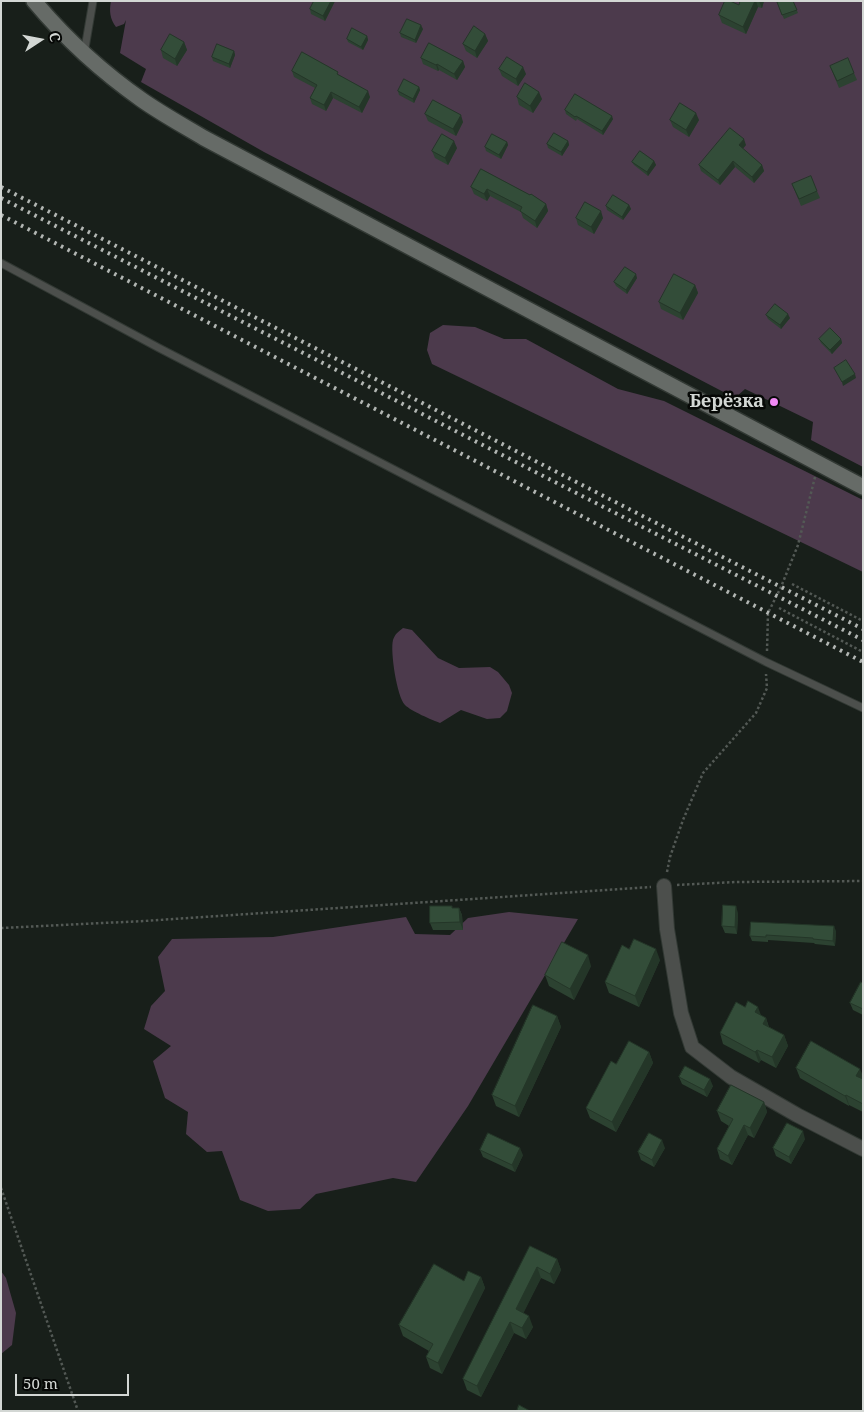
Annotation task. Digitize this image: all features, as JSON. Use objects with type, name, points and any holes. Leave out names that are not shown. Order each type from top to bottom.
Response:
[{"type":"street","points":[[34,1],[84,54],[142,100],[204,138],[863,487]]},
{"type":"street","points":[[664,886],[667,929],[681,1013],[692,1047],[731,1077],[797,1115],[863,1149]]},
{"type":"lane","points":[[84,54],[93,1]]},
{"type":"lane","points":[[1,263],[168,352],[766,662],[863,708]]},
{"type":"path","points":[[664,886],[670,857],[703,773],[756,713],[767,688],[768,613],[798,545],[819,464]]},
{"type":"path","points":[[792,584],[863,621]]},
{"type":"path","points":[[779,608],[863,652]]},
{"type":"path","points":[[1,928],[144,921],[735,882],[863,881]]},
{"type":"path","points":[[1,1188],[78,1411]]},
{"type":"shaded area","points":[[111,1],[863,1],[863,467],[811,440],[813,422],[745,389],[735,398],[264,152],[141,82],[146,69],[120,53],[126,20],[124,24],[116,27],[110,15]]},
{"type":"shaded area","points":[[443,325],[475,327],[504,339],[526,339],[618,389],[664,401],[863,500],[863,572],[432,364],[427,350],[430,333]]},
{"type":"shaded area","points":[[403,628],[412,630],[438,658],[459,668],[490,667],[498,672],[509,685],[512,693],[507,711],[500,718],[487,719],[461,710],[440,723],[405,705],[399,693],[392,654],[393,640]]},
{"type":"shaded area","points":[[509,912],[578,919],[468,1106],[416,1182],[393,1178],[316,1194],[300,1209],[268,1211],[240,1200],[222,1151],[207,1152],[186,1134],[188,1112],[165,1098],[153,1061],[171,1046],[144,1029],[151,1006],[165,991],[158,957],[172,939],[273,937],[406,917],[415,934],[450,935],[468,918]]},
{"type":"shaded area","points":[[1,1271],[6,1278],[16,1313],[12,1345],[1,1354]]},
{"type":"building","points":[[314,1],[331,1],[323,16],[310,9]]},
{"type":"building","points":[[725,1],[739,5],[740,1],[755,1],[743,27],[719,15]]},
{"type":"building","points":[[793,1],[797,10],[782,15],[777,2]]},
{"type":"building","points":[[407,19],[421,25],[415,40],[400,33]]},
{"type":"building","points":[[474,26],[485,34],[475,51],[463,44]]},
{"type":"building","points":[[352,28],[367,36],[361,47],[347,39]]},
{"type":"building","points":[[170,34],[184,42],[175,59],[161,50]]},
{"type":"building","points":[[429,43],[463,61],[454,74],[437,64],[421,58]]},
{"type":"building","points":[[217,44],[234,51],[229,64],[212,57]]},
{"type":"building","points":[[302,52],[368,91],[359,107],[331,92],[324,105],[310,98],[317,85],[292,71]]},
{"type":"building","points":[[507,57],[523,67],[516,79],[499,69]]},
{"type":"building","points":[[848,58],[854,73],[837,81],[830,66]]},
{"type":"building","points":[[404,79],[419,87],[413,99],[398,91]]},
{"type":"building","points":[[525,83],[539,92],[530,106],[517,97]]},
{"type":"building","points":[[575,94],[612,116],[602,131],[565,110]]},
{"type":"building","points":[[433,100],[461,115],[453,129],[425,114]]},
{"type":"building","points":[[680,103],[696,113],[686,130],[670,120]]},
{"type":"building","points":[[730,128],[744,139],[739,145],[762,165],[752,177],[733,161],[718,180],[699,165]]},
{"type":"building","points":[[554,133],[568,141],[561,152],[547,144]]},
{"type":"building","points":[[442,134],[454,141],[445,158],[432,151]]},
{"type":"building","points":[[492,134],[507,142],[499,155],[485,147]]},
{"type":"building","points":[[640,151],[654,161],[647,172],[632,162]]},
{"type":"building","points":[[481,169],[531,194],[546,204],[535,221],[520,211],[522,207],[487,189],[484,194],[471,187]]},
{"type":"building","points":[[811,176],[817,191],[799,199],[792,184]]},
{"type":"building","points":[[613,195],[629,205],[622,217],[606,206]]},
{"type":"building","points":[[585,202],[601,211],[591,227],[576,218]]},
{"type":"building","points":[[625,267],[636,274],[626,290],[614,282]]},
{"type":"building","points":[[674,274],[695,285],[680,313],[659,302]]},
{"type":"building","points":[[775,304],[788,314],[780,325],[766,315]]},
{"type":"building","points":[[830,328],[841,339],[830,350],[819,339]]},
{"type":"building","points":[[846,360],[855,374],[842,382],[834,368]]},
{"type":"building","points":[[723,905],[736,906],[735,927],[722,926]]},
{"type":"building","points":[[430,906],[452,906],[452,908],[459,908],[460,922],[430,923]]},
{"type":"building","points":[[751,922],[834,926],[833,941],[766,935],[766,937],[750,936]]},
{"type":"building","points":[[634,939],[656,949],[635,996],[605,982],[622,945],[629,949]]},
{"type":"building","points":[[562,942],[588,955],[570,989],[545,975]]},
{"type":"building","points":[[861,982],[863,984],[863,1009],[850,1003]]},
{"type":"building","points":[[748,1001],[758,1007],[755,1012],[766,1018],[763,1024],[784,1035],[772,1057],[757,1050],[755,1052],[720,1033],[736,1002],[745,1007]]},
{"type":"building","points":[[533,1005],[557,1016],[515,1106],[492,1095]]},
{"type":"building","points":[[629,1041],[649,1052],[612,1122],[586,1108],[611,1061],[616,1064]]},
{"type":"building","points":[[811,1041],[860,1069],[856,1076],[863,1079],[863,1104],[796,1068]]},
{"type":"building","points":[[685,1066],[710,1079],[704,1090],[679,1077]]},
{"type":"building","points":[[731,1085],[764,1102],[750,1128],[744,1125],[728,1156],[717,1149],[733,1119],[717,1111]]},
{"type":"building","points":[[787,1123],[803,1131],[789,1157],[773,1148]]},
{"type":"building","points":[[488,1133],[520,1148],[512,1165],[480,1150]]},
{"type":"building","points":[[649,1133],[662,1140],[652,1160],[638,1152]]},
{"type":"building","points":[[530,1246],[557,1259],[550,1274],[537,1267],[516,1309],[529,1316],[522,1328],[510,1322],[477,1386],[463,1379]]},
{"type":"building","points":[[434,1264],[464,1281],[468,1271],[481,1277],[438,1363],[426,1357],[433,1344],[399,1325]]},
{"type":"building","points":[[519,1405],[530,1411],[517,1411]]},
{"type":"railway","points":[[1,187],[863,629]]},
{"type":"railway","points":[[1,198],[863,640]]},
{"type":"railway","points":[[1,215],[863,662]]},
{"type":"place","name":"Берёзка","points":[[774,402]]}]
